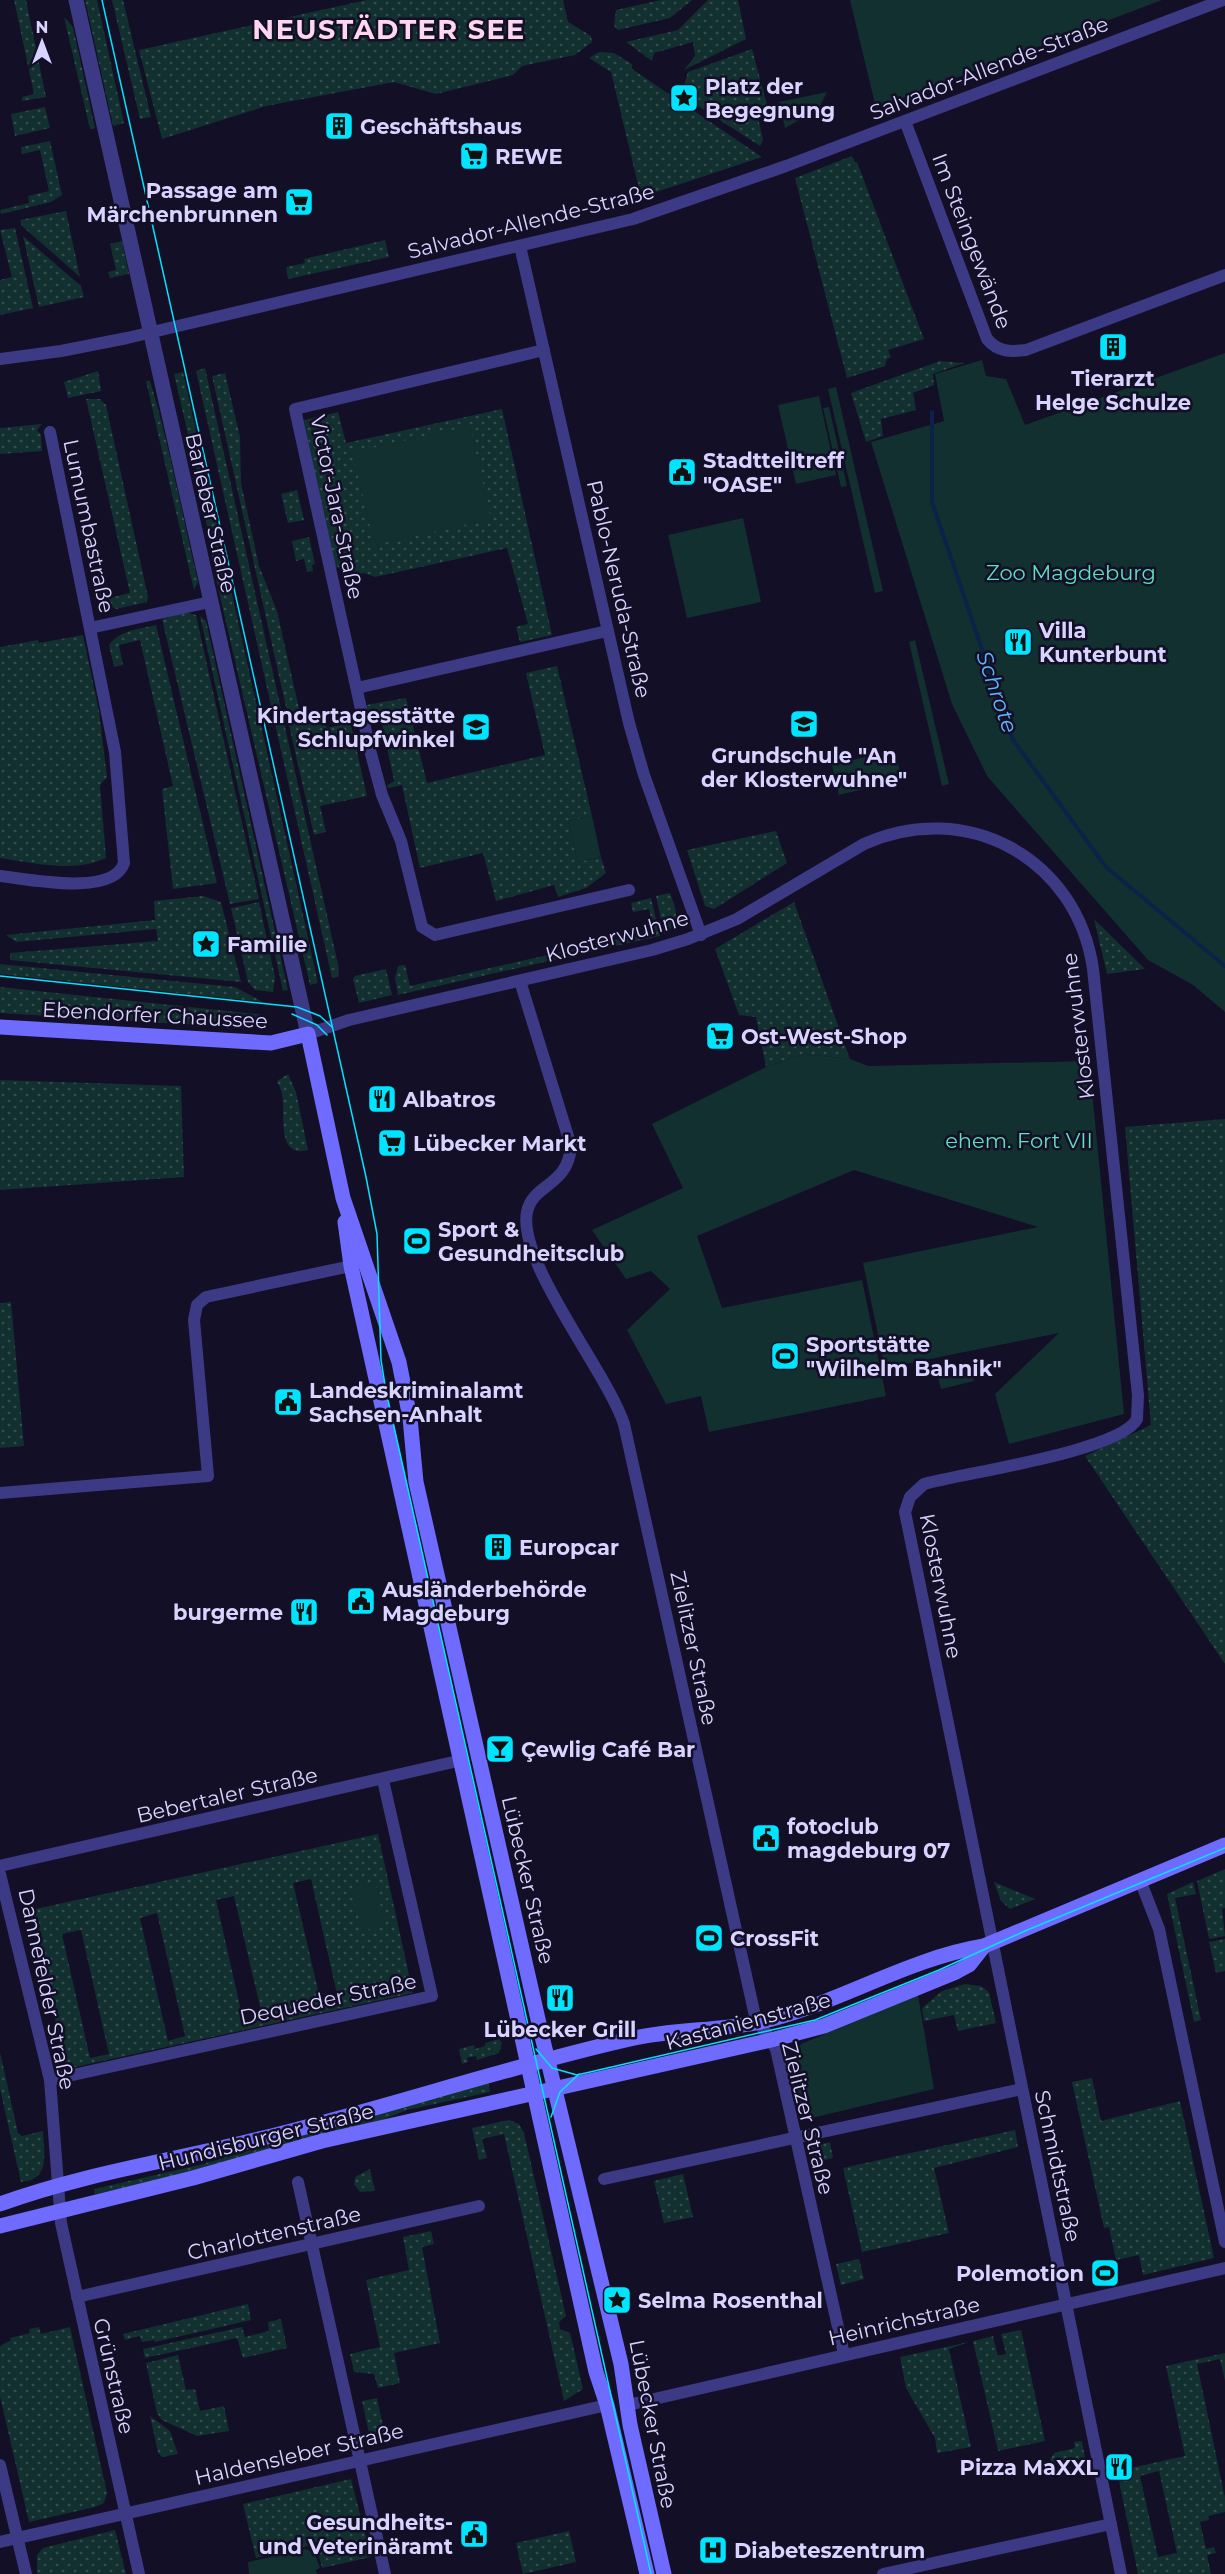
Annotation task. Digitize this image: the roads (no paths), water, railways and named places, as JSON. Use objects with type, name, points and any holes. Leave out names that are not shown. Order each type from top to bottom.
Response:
[{"type":"main road","name":"Ebendorfer Chaussee","points":[[0,1027],[271,1043],[308,1034]]},
{"type":"main road","name":"Lübecker Straße","points":[[308,1034],[343,1198],[351,1266],[462,1760],[544,2092],[621,2364],[664,2574]]},
{"type":"main road","name":"Lübecker Straße","points":[[343,1198],[399,1362],[410,1418],[416,1482],[544,2092],[596,2372],[607,2405],[647,2574]]},
{"type":"main road","name":"Kastanienstraße","points":[[537,2061],[661,2032],[758,2022],[826,2002],[945,1955],[988,1945],[1225,1845]]},
{"type":"main road","name":"Kastanienstraße","points":[[544,2092],[824,2026],[956,1972],[969,1965],[988,1945]]},
{"type":"main road","name":"Hundisburger Straße","points":[[0,2205],[57,2185],[341,2119],[537,2061]]},
{"type":"main road","name":"Hundisburger Straße","points":[[0,2226],[193,2178],[311,2144],[544,2092]]},
{"type":"street","name":"Salvador-Allende-Straße","points":[[0,358],[61,351],[149,333],[633,219],[905,121],[1223,0]]},
{"type":"street","name":"Barleber Straße","points":[[72,1],[308,1034]]},
{"type":"street","name":"Im Steingewände","points":[[905,121],[987,339],[998,348],[1009,351],[1026,350],[1225,275]]},
{"type":"street","name":"Pablo-Neruda-Straße","points":[[520,246],[608,631],[644,775],[701,935]]},
{"type":"street","name":"Victor-Jara-Straße","points":[[544,350],[295,409],[379,784],[401,841],[421,924],[427,932],[435,935],[629,890]]},
{"type":"street","name":"Lumumbastraße","points":[[0,876],[57,882],[103,882],[117,876],[123,866],[115,752],[50,432]]},
{"type":"street","name":"Lumumbastraße","points":[[90,628],[210,602]]},
{"type":"street","points":[[357,688],[608,631]]},
{"type":"street","name":"Klosterwuhne","points":[[308,1034],[349,1020],[652,950],[701,935],[737,919],[875,838],[910,828],[943,827],[969,831],[996,840],[1034,863],[1066,896],[1079,919],[1089,946],[1138,1395],[1137,1419],[1124,1432],[1087,1446],[924,1484],[912,1494],[906,1508],[988,1945]]},
{"type":"street","name":"Zielitzer Straße","points":[[520,981],[571,1146],[571,1157],[564,1172],[539,1193],[529,1205],[527,1220],[530,1237],[544,1278],[602,1376],[624,1424],[758,2022],[776,2049],[844,2354]]},
{"type":"street","points":[[0,1493],[208,1476],[194,1320],[197,1305],[206,1298],[351,1266]]},
{"type":"street","name":"Bebertaler Straße","points":[[0,1866],[383,1780],[462,1760]]},
{"type":"street","name":"Dequeder Straße","points":[[50,2080],[432,1996],[383,1780]]},
{"type":"street","name":"Dannefelder Straße","points":[[0,1874],[50,2080],[57,2185]]},
{"type":"street","points":[[1140,1880],[1159,1929],[1225,2242]]},
{"type":"street","name":"Schmidtstraße","points":[[988,1945],[1022,2089],[1121,2574]]},
{"type":"street","points":[[604,2180],[1022,2089]]},
{"type":"street","points":[[298,2182],[385,2574]]},
{"type":"street","name":"Grünstraße","points":[[57,2185],[59,2210],[76,2297],[139,2574]]},
{"type":"street","name":"Charlottenstraße","points":[[76,2297],[479,2206]]},
{"type":"street","name":"Heinrichstraße","points":[[628,2406],[844,2354],[1225,2268]]},
{"type":"street","name":"Haldensleber Straße","points":[[0,2542],[607,2405]]},
{"type":"street","points":[[0,2464],[26,2574]]},
{"type":"street","points":[[883,2574],[1111,2524]]},
{"type":"waterway","name":"Schrote","points":[[932,412],[932,502],[1013,740],[1106,867],[1225,966]]},
{"type":"tram line","points":[[102,0],[366,1177],[377,1234],[381,1360],[386,1391],[651,2574]]},
{"type":"tram line","points":[[0,976],[297,1007],[320,1016],[332,1027]]},
{"type":"tram line","points":[[292,1014],[317,1025],[327,1035]]},
{"type":"tram line","points":[[536,2049],[552,2068],[577,2075],[815,2020],[939,1970],[1025,1931],[1225,1848]]},
{"type":"tram line","points":[[551,2117],[560,2092],[579,2074]]},
{"type":"place","name":"Platz der Begegnung","points":[[684,98]]},
{"type":"place","name":"Geschäftshaus","points":[[339,126]]},
{"type":"place","name":"REWE","points":[[474,156]]},
{"type":"place","name":"Passage am Märchenbrunnen","points":[[299,202]]},
{"type":"place","name":"Tierarzt Helge Schulze","points":[[1113,347]]},
{"type":"place","name":"Stadtteiltreff \"OASE\"","points":[[682,472]]},
{"type":"place","name":"Villa Kunterbunt","points":[[1018,642]]},
{"type":"place","name":"Grundschule \"An der Klosterwuhne\"","points":[[804,724]]},
{"type":"place","name":"Kindertagesstätte Schlupfwinkel","points":[[476,727]]},
{"type":"place","name":"Familie","points":[[206,944]]},
{"type":"place","name":"Ost-West-Shop","points":[[720,1036]]},
{"type":"place","name":"Albatros","points":[[382,1099]]},
{"type":"place","name":"Lübecker Markt","points":[[392,1143]]},
{"type":"place","name":"Sport & Gesundheitsclub","points":[[417,1241]]},
{"type":"place","name":"Sportstätte \"Wilhelm Bahnik\"","points":[[785,1356]]},
{"type":"place","name":"Landeskriminalamt Sachsen-Anhalt","points":[[288,1402]]},
{"type":"place","name":"Europcar","points":[[498,1547]]},
{"type":"place","name":"Ausländerbehörde Magdeburg","points":[[361,1601]]},
{"type":"place","name":"burgerme","points":[[304,1612]]},
{"type":"place","name":"Çewlig Café Bar","points":[[500,1749]]},
{"type":"place","name":"fotoclub magdeburg 07","points":[[766,1838]]},
{"type":"place","name":"CrossFit","points":[[709,1938]]},
{"type":"place","name":"Lübecker Grill","points":[[560,1998]]},
{"type":"place","name":"Polemotion","points":[[1105,2273]]},
{"type":"place","name":"Selma Rosenthal","points":[[617,2300]]},
{"type":"place","name":"Pizza MaXXL","points":[[1119,2467]]},
{"type":"place","name":"Gesundheits- und Veterinäramt","points":[[474,2534]]},
{"type":"place","name":"Diabeteszentrum","points":[[713,2550]]},
{"type":"district","name":"NEUSTÄDTER SEE","points":[[389,29]]},
{"type":"park label","name":"Zoo Magdeburg","points":[[1071,572]]},
{"type":"park label","name":"ehem. Fort VII","points":[[1019,1140]]}]
